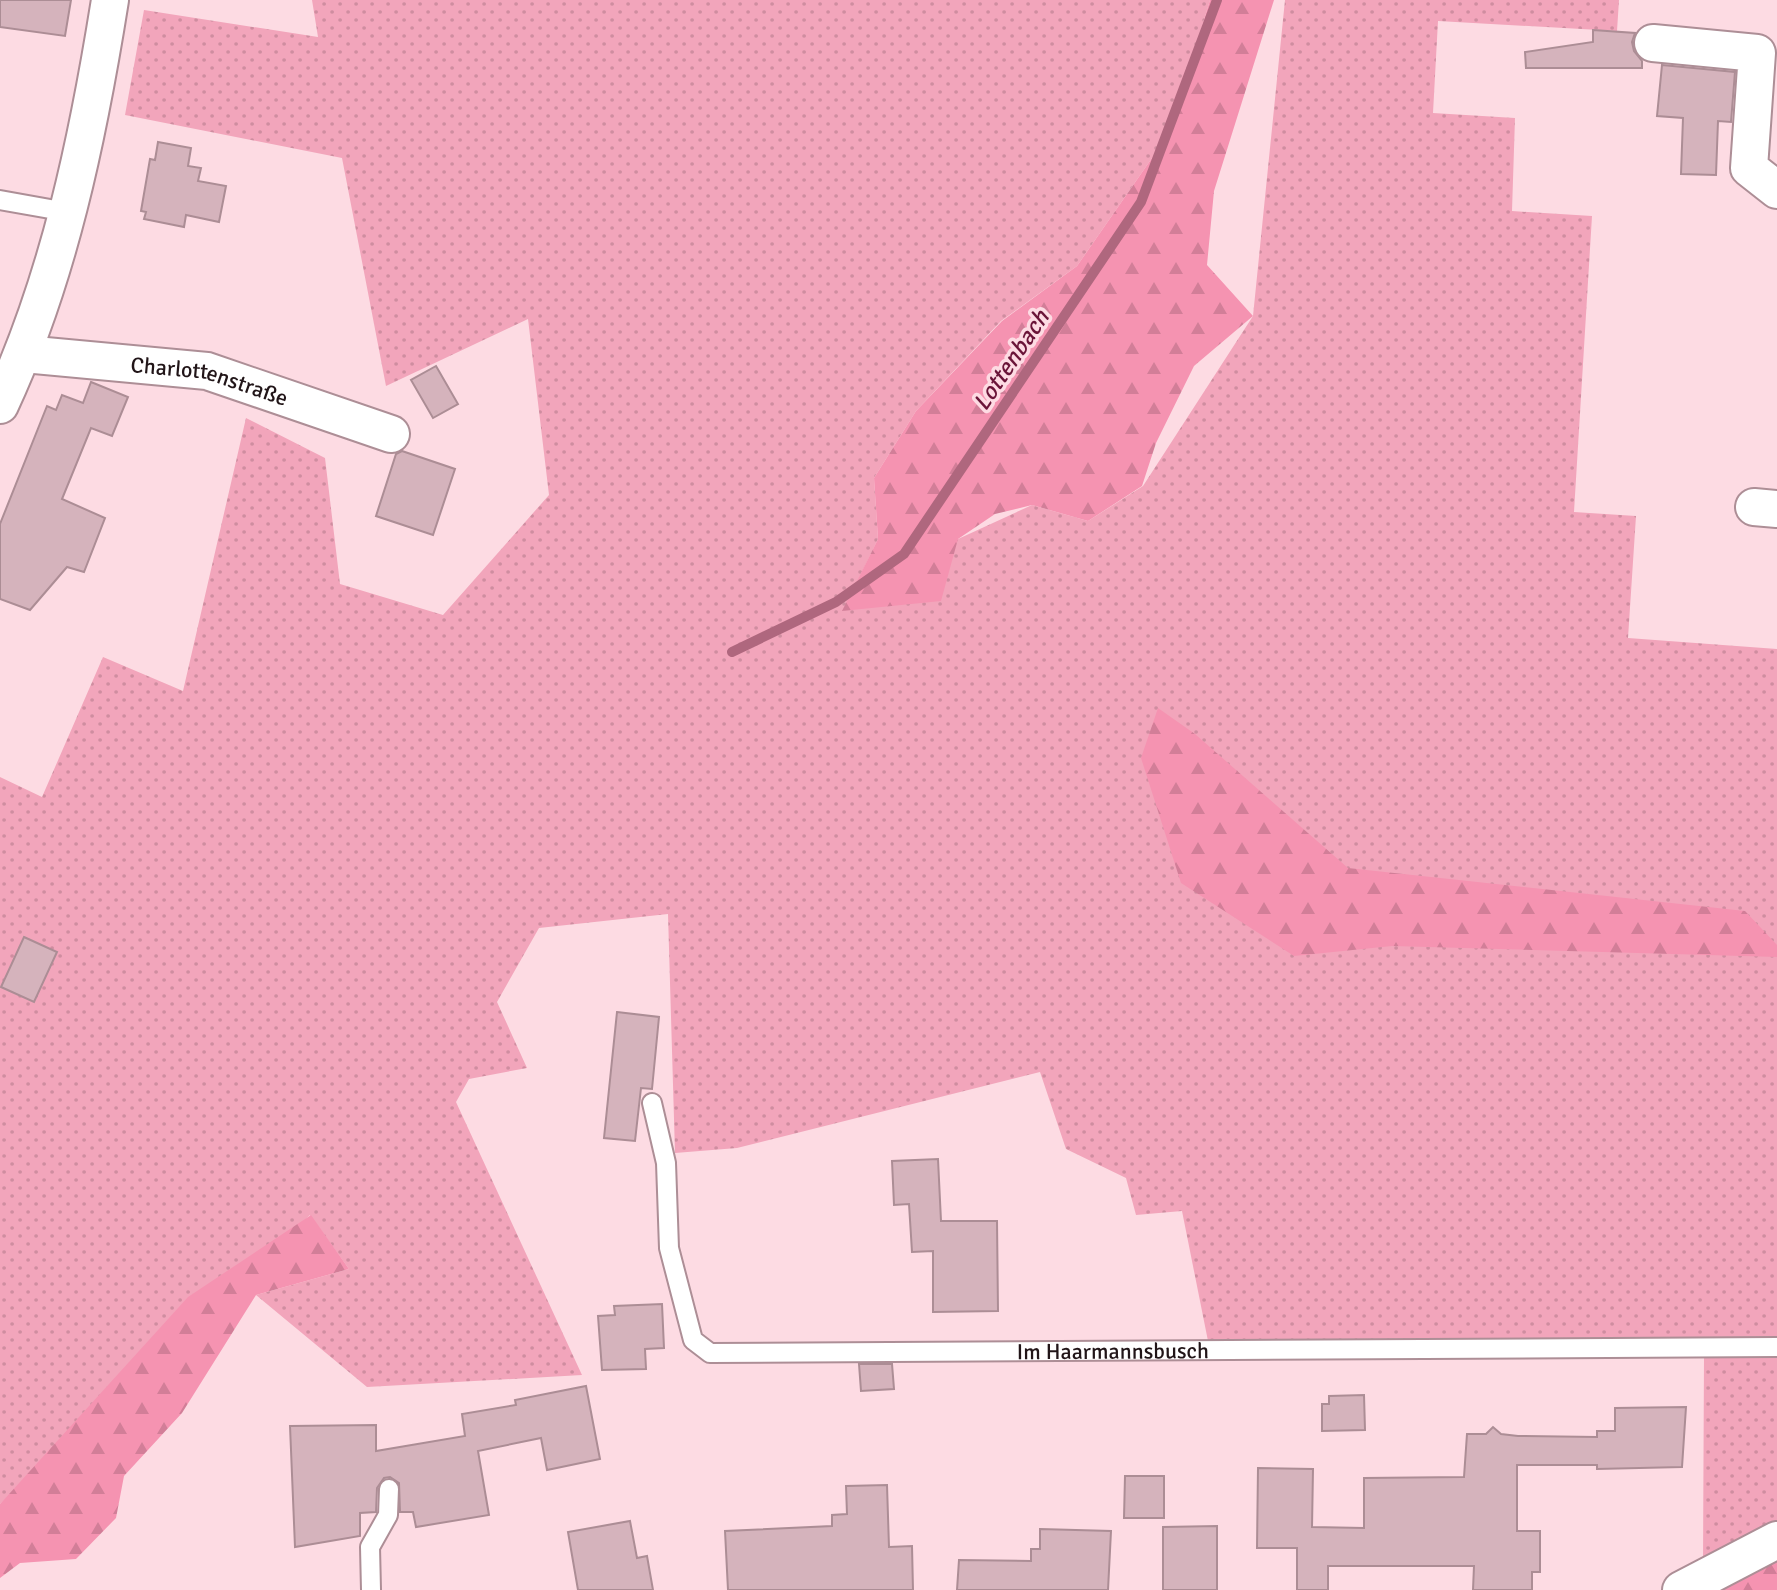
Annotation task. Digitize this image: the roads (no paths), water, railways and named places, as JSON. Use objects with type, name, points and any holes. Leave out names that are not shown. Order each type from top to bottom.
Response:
[{"type":"street","points":[[0,405],[24,354],[54,266],[98,77],[110,0]]},
{"type":"street","points":[[1653,43],[1757,53],[1749,168],[1777,190]]},
{"type":"street","name":"Charlottenstraße","points":[[24,354],[207,371],[391,434]]},
{"type":"street","points":[[1681,1590],[1777,1540]]},
{"type":"lane","points":[[0,200],[67,212]]},
{"type":"lane","name":"Im Haarmannsbusch","points":[[652,1103],[666,1163],[669,1248],[693,1340],[710,1353],[1777,1347]]},
{"type":"lane","points":[[371,1590],[370,1547],[385,1523],[389,1489]]},
{"type":"waterway","name":"Lottenbach","points":[[732,652],[836,602],[904,554],[1141,202],[1217,0]]}]
